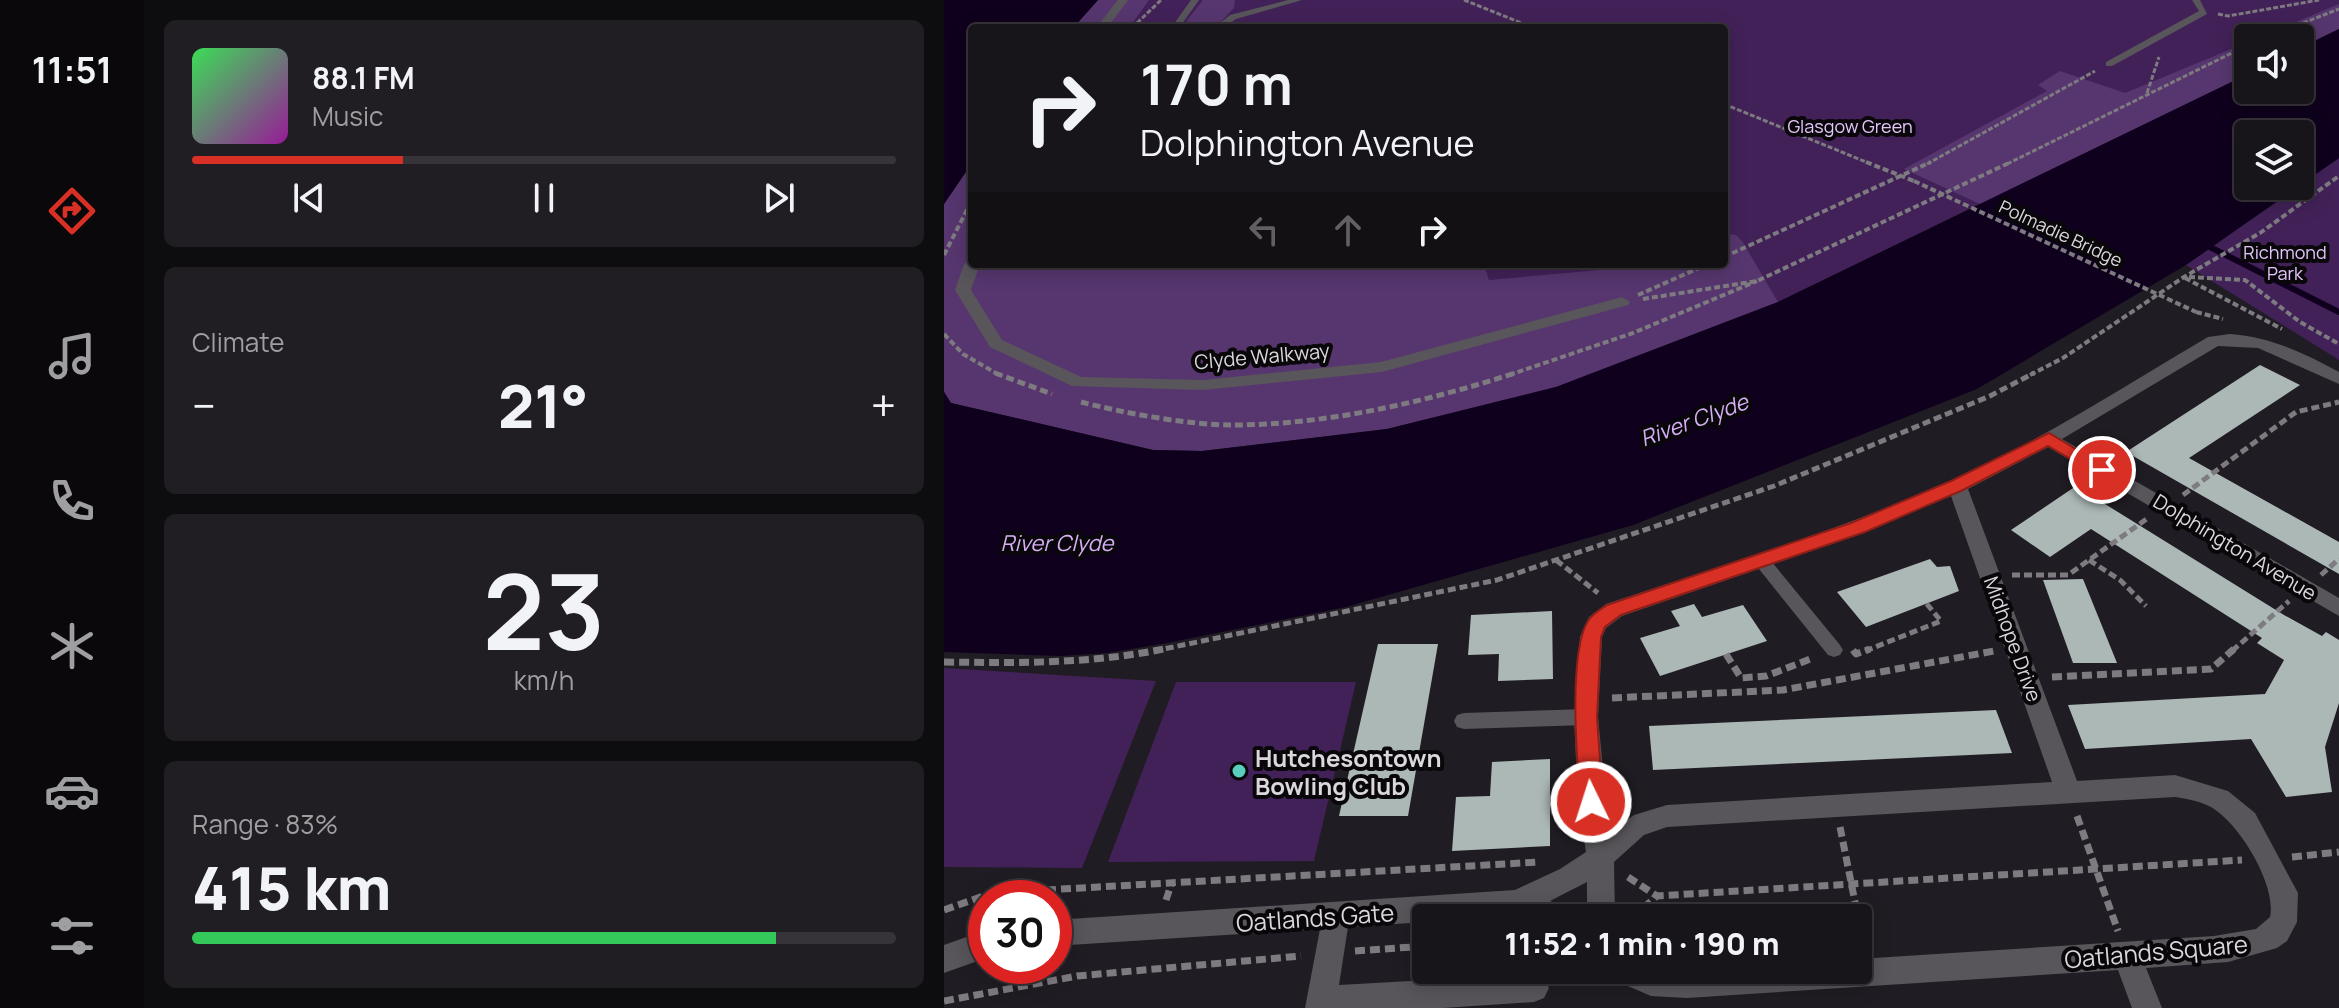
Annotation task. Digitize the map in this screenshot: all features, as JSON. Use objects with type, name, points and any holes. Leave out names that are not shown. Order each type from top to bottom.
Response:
[{"type":"street","points":[[1104,24],[1123,0]]},
{"type":"street","name":"Clyde Walkway","points":[[971,268],[963,290],[996,343],[1078,382],[1203,385],[1382,367],[1622,302]]},
{"type":"street","points":[[1601,904],[1600,857],[1591,802],[1586,708],[1591,637],[1597,623],[1618,608],[1858,527],[1957,486],[2049,439],[2203,346],[2228,338],[2255,342],[2339,379]]},
{"type":"street","name":"Dolphington Avenue","points":[[2049,439],[2339,608]]},
{"type":"street","name":"Midhope Drive","points":[[1957,486],[2068,792]]},
{"type":"street","name":"Oatlands Square","points":[[1516,903],[1558,885],[1600,857],[1630,828],[1667,816],[2175,786],[2220,796],[2235,807],[2248,823],[2287,904],[2284,922],[2273,936],[2254,945],[1872,971]]},
{"type":"street","name":"Oatlands Gate","points":[[1072,932],[1516,903]]},
{"type":"street","points":[[1336,915],[1321,1004],[1534,988]]},
{"type":"street","points":[[948,955],[968,949]]},
{"type":"street","points":[[2127,955],[2147,1008]]},
{"type":"lane","points":[[1178,24],[1195,0]]},
{"type":"lane","points":[[1223,24],[1233,17],[1298,0]]},
{"type":"lane","points":[[2109,64],[2204,12],[2196,0]]},
{"type":"lane","points":[[1761,560],[1834,650]]},
{"type":"lane","points":[[1464,721],[1586,708]]},
{"type":"path","points":[[1136,24],[1161,0]]},
{"type":"path","points":[[1464,0],[1524,24]]},
{"type":"path","points":[[2204,12],[2228,16],[2319,0]]},
{"type":"path","points":[[2300,24],[2339,9]]},
{"type":"path","points":[[2138,48],[2160,54],[2146,95]]},
{"type":"path","points":[[1622,302],[1757,281],[1980,177],[2234,52]]},
{"type":"path","points":[[1728,255],[1905,176],[2109,64]]},
{"type":"path","name":"Polmadie Bridge","points":[[1728,106],[1905,176],[2196,312]]},
{"type":"path","points":[[944,662],[1063,663],[1123,657],[1497,580],[1774,486],[1990,396],[2063,358],[2184,277],[2238,246],[2339,176]]},
{"type":"path","points":[[944,255],[968,208]]},
{"type":"path","points":[[1622,302],[1699,268]]},
{"type":"path","points":[[2184,277],[2286,331]]},
{"type":"path","points":[[2184,277],[2245,280],[2300,322],[2339,344]]},
{"type":"path","points":[[2003,575],[2068,575],[2296,412],[2339,402]]},
{"type":"path","points":[[1555,560],[1618,608]]},
{"type":"path","points":[[2089,560],[2120,580],[2146,606]]},
{"type":"path","points":[[2043,677],[2211,669],[2304,589]]},
{"type":"path","points":[[1586,708],[1783,690],[2015,647]]},
{"type":"path","points":[[2068,792],[2127,955]]},
{"type":"path","points":[[1836,806],[1856,904]]},
{"type":"path","points":[[1648,904],[1657,896],[2339,852]]},
{"type":"path","points":[[944,910],[992,893],[1022,891],[1539,862],[1576,873]]},
{"type":"path","points":[[944,1001],[1064,975],[1412,947]]},
{"type":"green space","name":"Glasgow Green","points":[[1102,0],[2339,0],[2339,29],[2314,41],[2314,24],[2234,24],[2234,81],[1778,302],[1556,387],[944,392],[971,268],[1728,268],[1728,24],[1080,24]]},
{"type":"green space","name":"Richmond Park","points":[[2339,158],[2339,360],[2186,265],[2279,200],[2314,200],[2314,175]]},
{"type":"green space","points":[[944,668],[1156,681],[1082,868],[944,867]]},
{"type":"green space","name":"Hutchesontown Bowling Club","points":[[1176,682],[1356,682],[1314,861],[1108,862]]},
{"type":"shaded area","points":[[1098,0],[1149,0],[1132,24],[1077,24]]},
{"type":"shaded area","points":[[1203,0],[1235,0],[1234,8],[1219,24],[1184,24]]},
{"type":"shaded area","points":[[2339,4],[2339,29],[2314,41],[2314,24],[2291,24]]},
{"type":"shaded area","points":[[2234,48],[2234,81],[1980,204],[1904,169],[2047,91],[2038,85],[2060,71],[2125,93]]},
{"type":"shaded area","points":[[968,169],[968,268],[1485,268],[1489,280],[1606,268],[1728,268],[1728,234],[1736,235],[1742,241],[1778,302],[1556,387],[1387,429],[1202,451],[1153,450],[951,403],[944,392],[944,204]]},
{"type":"water","points":[[944,0],[1098,0],[1077,24],[968,24],[968,169],[944,204]]},
{"type":"water","name":"River Clyde","points":[[2339,29],[2339,158],[2314,175],[2314,120],[2234,120],[2234,200],[2279,200],[2186,265],[1977,389],[1633,525],[1346,607],[1107,653],[1060,656],[944,652],[944,392],[951,403],[1153,450],[1202,451],[1387,429],[1556,387],[1778,302],[2234,81],[2234,104],[2314,104],[2314,41]]},
{"type":"building","points":[[2260,365],[2300,385],[2189,458],[2339,542],[2339,574],[2126,452]]},
{"type":"building","points":[[2076,486],[2284,615],[2322,636],[2326,632],[2339,640],[2339,703],[2325,747],[2332,792],[2286,797],[2251,739],[2085,749],[2068,705],[2265,694],[2284,660],[2257,643],[2262,638],[2091,529],[2050,557],[2011,530]]},
{"type":"building","points":[[1930,559],[1937,567],[1950,566],[1959,591],[1866,627],[1837,592]]},
{"type":"building","points":[[2083,579],[2117,663],[2073,663],[2043,580]]},
{"type":"building","points":[[1694,604],[1702,617],[1743,605],[1767,641],[1660,676],[1640,638],[1680,626],[1671,611]]},
{"type":"building","points":[[1552,611],[1553,679],[1498,681],[1499,654],[1468,655],[1471,615]]},
{"type":"building","points":[[1378,644],[1438,644],[1408,816],[1339,816]]},
{"type":"building","points":[[1996,710],[2012,753],[1653,770],[1649,726]]},
{"type":"building","points":[[1550,759],[1550,846],[1452,851],[1456,797],[1490,796],[1492,762]]},
{"type":"waterway","points":[[2204,244],[2339,312]]},
{"type":"place","name":"Hutchesontown Bowling Club","points":[[1239,771]]},
{"type":"route","points":[[1591,802],[1586,717],[1591,637],[1597,623],[1614,610],[1889,515],[1957,486],[2049,439],[2102,470]]}]
